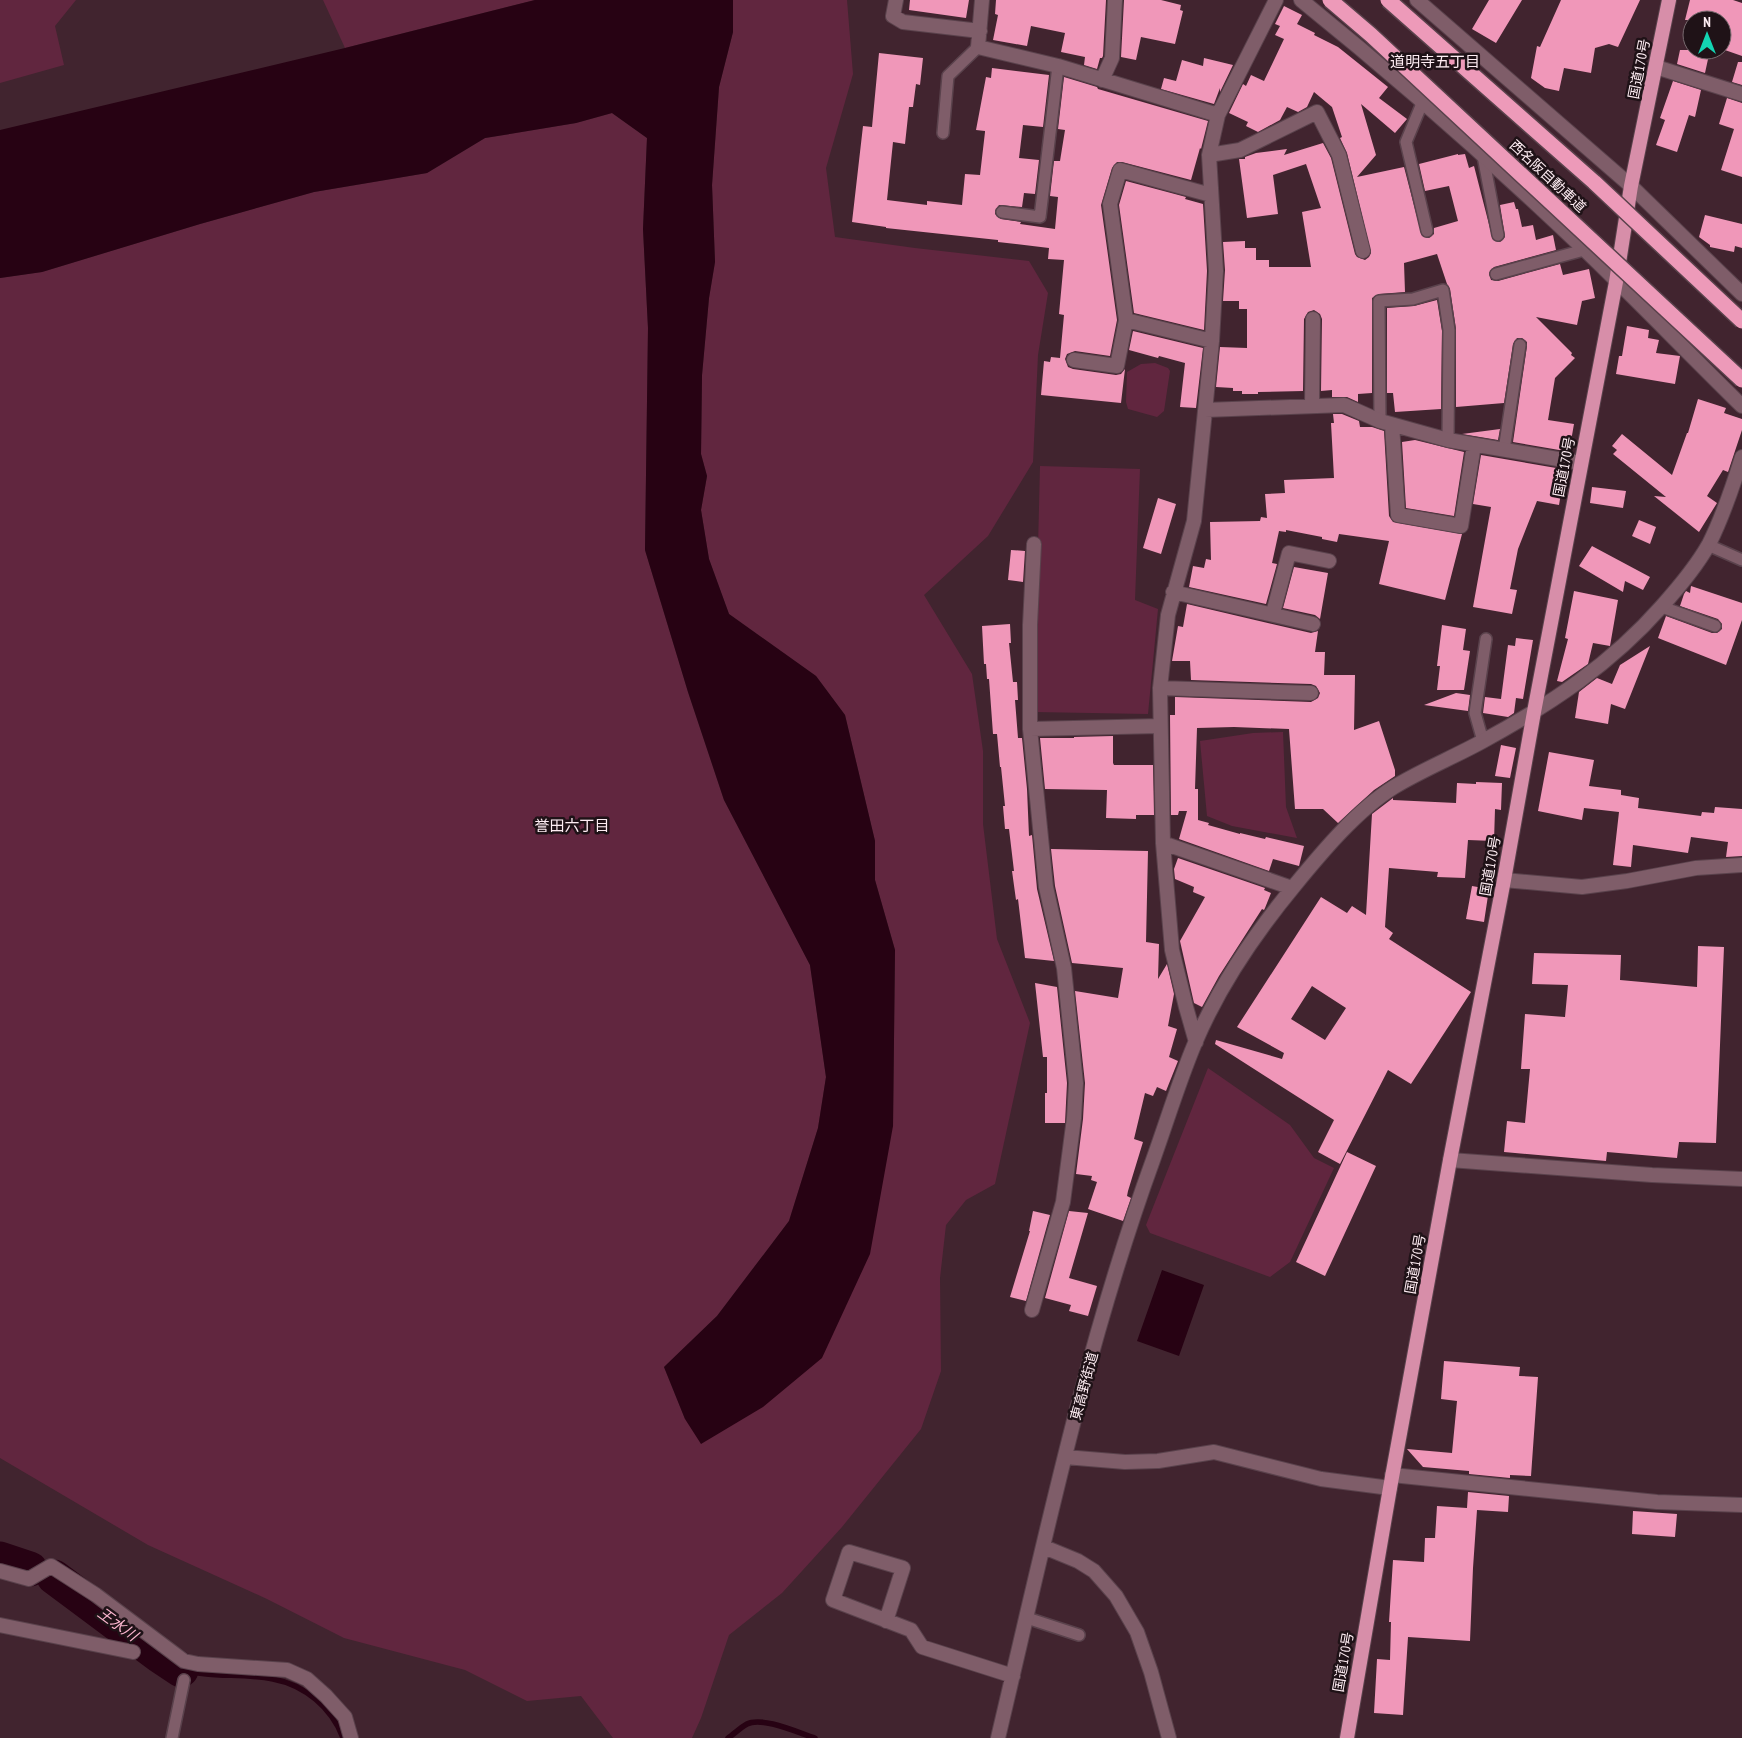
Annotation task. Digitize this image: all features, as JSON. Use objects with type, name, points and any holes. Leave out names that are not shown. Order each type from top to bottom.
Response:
[{"type":"highway","name":"西名阪自動車道","points":[[1330,0],[1371,35],[1742,380]]},
{"type":"highway","name":"西名阪自動車道","points":[[1388,0],[1594,182],[1742,321]]},
{"type":"highway","name":"国道170号","points":[[1347,1738],[1391,1481],[1450,1160],[1616,282],[1631,186],[1669,0]]},
{"type":"street","points":[[896,0],[893,16],[903,22],[980,31]]},
{"type":"street","points":[[982,0],[978,48],[1058,66],[1218,115]]},
{"type":"street","points":[[1102,80],[1112,58],[1115,0]]},
{"type":"street","points":[[1196,1042],[1172,950],[1163,843],[1160,688],[1168,615],[1194,521],[1206,410],[1216,271],[1209,156],[1218,115],[1276,0]]},
{"type":"street","points":[[1301,0],[1423,101],[1483,156],[1584,250],[1742,406]]},
{"type":"street","points":[[1417,0],[1631,186],[1742,294]]},
{"type":"street","points":[[1656,67],[1742,94]]},
{"type":"street","points":[[1209,156],[1240,150],[1317,112],[1339,155],[1363,251]]},
{"type":"street","points":[[1074,360],[1118,366],[1126,320],[1110,204],[1120,170],[1211,195]]},
{"type":"street","points":[[1312,406],[1313,319]]},
{"type":"street","points":[[1126,320],[1212,340]]},
{"type":"street","points":[[1206,410],[1344,405],[1386,423],[1448,440],[1581,463]]},
{"type":"street","points":[[1386,423],[1398,515],[1461,526],[1474,445]]},
{"type":"street","name":"東高野街道","points":[[998,1738],[1065,1457],[1129,1227],[1196,1042],[1214,1005],[1240,960],[1292,888],[1334,840],[1369,806],[1392,788],[1483,741],[1534,712],[1593,673],[1623,647],[1685,581],[1708,546],[1723,514],[1742,457]]},
{"type":"street","points":[[1032,1310],[1063,1202],[1073,1126],[1076,1082],[1064,968],[1046,887],[1030,729],[1030,625],[1034,544]]},
{"type":"street","points":[[1273,614],[1289,553],[1329,561]]},
{"type":"street","points":[[1173,592],[1313,624]]},
{"type":"street","points":[[1160,688],[1312,693]]},
{"type":"street","points":[[1030,729],[1160,726]]},
{"type":"street","points":[[1163,843],[1292,888]]},
{"type":"street","points":[[1504,880],[1582,887],[1696,868],[1742,865]]},
{"type":"street","points":[[1450,1160],[1652,1175],[1742,1179]]},
{"type":"street","points":[[1065,1457],[1125,1462],[1158,1461],[1214,1452],[1321,1479],[1391,1481],[1657,1502],[1742,1505]]},
{"type":"street","points":[[1044,1547],[1078,1561],[1094,1571],[1116,1596],[1137,1632],[1151,1672],[1169,1738]]},
{"type":"street","points":[[886,1620],[903,1568],[850,1552],[833,1600],[911,1630],[922,1647],[1013,1676]]},
{"type":"street","points":[[0,1571],[29,1578],[51,1566],[96,1596],[184,1661],[198,1664],[287,1670],[307,1679],[345,1717],[352,1738]]},
{"type":"street","points":[[0,1625],[133,1652]]},
{"type":"lane","points":[[942,133],[948,76],[978,48]]},
{"type":"lane","points":[[1002,212],[1040,217],[1058,66]]},
{"type":"lane","points":[[1423,101],[1406,142],[1427,231]]},
{"type":"lane","points":[[1483,156],[1498,236]]},
{"type":"lane","points":[[1496,274],[1584,250]]},
{"type":"lane","points":[[1386,423],[1379,301],[1413,299],[1442,290],[1449,330],[1448,440]]},
{"type":"lane","points":[[1504,450],[1520,345]]},
{"type":"lane","points":[[1708,546],[1742,560]]},
{"type":"lane","points":[[1662,607],[1715,626]]},
{"type":"lane","points":[[1483,741],[1475,713],[1486,640]]},
{"type":"lane","points":[[1026,1618],[1079,1635]]},
{"type":"lane","points":[[172,1738],[184,1680]]},
{"type":"shaded area","points":[[0,0],[76,0],[55,26],[64,65],[0,83]]},
{"type":"shaded area","points":[[323,0],[535,0],[345,48]]},
{"type":"shaded area","points":[[535,0],[733,0],[733,32],[719,87],[712,185],[715,262],[709,298],[702,375],[701,454],[707,476],[701,510],[709,559],[729,614],[816,676],[845,715],[875,841],[875,880],[895,950],[893,1126],[870,1254],[822,1358],[763,1407],[701,1444],[685,1419],[664,1367],[717,1316],[789,1221],[818,1128],[826,1077],[810,965],[724,800],[688,692],[645,550],[648,328],[643,229],[647,138],[612,113],[576,123],[485,138],[427,173],[314,192],[42,272],[0,278],[0,130],[345,48]]},
{"type":"shaded area","points":[[733,0],[847,0],[853,74],[826,168],[835,237],[1029,261],[1048,293],[1038,355],[1033,462],[988,536],[924,595],[972,674],[983,751],[983,824],[997,939],[1030,1023],[995,1184],[966,1200],[946,1225],[940,1278],[941,1371],[921,1429],[842,1527],[782,1593],[729,1635],[701,1718],[692,1738],[613,1738],[581,1696],[527,1701],[465,1670],[344,1638],[267,1599],[148,1545],[0,1458],[0,278],[42,272],[314,192],[427,173],[485,138],[576,123],[612,113],[647,138],[643,229],[648,328],[645,550],[688,692],[724,800],[810,965],[826,1077],[818,1128],[789,1221],[717,1316],[664,1367],[685,1419],[893,1126],[895,950],[875,880],[875,841],[845,715],[816,676],[729,614],[709,559],[701,510],[707,476],[701,454],[702,375],[709,298],[715,262],[712,185],[719,87],[733,32]]},
{"type":"shaded area","points":[[1155,363],[1168,368],[1170,371],[1164,411],[1157,417],[1128,409],[1126,402],[1127,372],[1141,364]]},
{"type":"shaded area","points":[[1040,466],[1140,469],[1135,600],[1158,609],[1148,714],[1034,712]]},
{"type":"shaded area","points":[[1283,732],[1286,807],[1297,838],[1232,826],[1207,816],[1200,741],[1253,733]]},
{"type":"shaded area","points":[[1208,1068],[1290,1125],[1314,1158],[1334,1168],[1290,1262],[1270,1277],[1150,1233],[1146,1225]]},
{"type":"shaded area","points":[[1162,1270],[1204,1285],[1179,1356],[1137,1341]]},
{"type":"building","points":[[910,0],[969,0],[966,18],[909,10]]},
{"type":"building","points":[[996,0],[1106,0],[1103,56],[1100,58],[1097,69],[1084,65],[1085,57],[1061,52],[1065,33],[1031,26],[1027,46],[993,40],[998,15],[995,14]]},
{"type":"building","points":[[1124,0],[1161,0],[1181,5],[1180,10],[1183,11],[1175,44],[1141,37],[1136,60],[1121,57]]},
{"type":"building","points":[[1489,0],[1522,0],[1496,43],[1472,29]]},
{"type":"building","points":[[1561,0],[1640,0],[1618,47],[1609,44],[1595,48],[1591,73],[1564,68],[1559,91],[1545,88],[1531,78],[1537,46],[1540,47]]},
{"type":"building","points":[[1690,0],[1733,0],[1742,3],[1742,56],[1732,52],[1732,10],[1688,10]]},
{"type":"building","points":[[1284,6],[1302,15],[1297,24],[1338,47],[1388,87],[1379,98],[1407,119],[1395,133],[1361,104],[1376,155],[1357,177],[1404,167],[1422,236],[1429,238],[1434,234],[1434,228],[1458,221],[1449,186],[1425,191],[1419,164],[1465,154],[1469,168],[1474,166],[1493,240],[1500,242],[1505,237],[1500,205],[1514,202],[1516,209],[1518,209],[1522,227],[1533,225],[1536,240],[1553,235],[1556,250],[1494,267],[1489,273],[1491,280],[1498,281],[1560,264],[1563,275],[1589,269],[1595,298],[1582,301],[1577,325],[1536,317],[1575,358],[1555,378],[1548,420],[1574,424],[1571,441],[1567,440],[1565,451],[1513,442],[1527,346],[1527,342],[1522,338],[1517,338],[1513,344],[1504,403],[1456,407],[1456,329],[1450,289],[1437,254],[1404,263],[1405,292],[1379,294],[1372,298],[1372,393],[1358,394],[1358,402],[1347,397],[1332,397],[1332,390],[1321,391],[1322,319],[1320,314],[1314,310],[1308,312],[1304,319],[1303,391],[1242,394],[1242,391],[1233,391],[1233,388],[1216,387],[1220,347],[1247,348],[1247,309],[1239,309],[1239,301],[1223,301],[1225,270],[1223,242],[1245,241],[1245,248],[1256,248],[1256,260],[1269,260],[1269,267],[1311,267],[1302,212],[1321,208],[1306,164],[1273,175],[1278,214],[1247,218],[1239,159],[1245,159],[1245,157],[1256,153],[1287,149],[1284,155],[1323,143],[1331,158],[1355,254],[1357,257],[1365,260],[1371,253],[1347,153],[1340,138],[1342,137],[1332,107],[1314,92],[1307,107],[1298,112],[1287,107],[1280,120],[1258,132],[1246,126],[1248,122],[1229,113],[1243,84],[1246,86],[1251,75],[1264,81],[1284,39],[1275,35],[1280,26],[1275,24]]},
{"type":"building","points":[[1680,50],[1682,50],[1682,60],[1708,60],[1705,73],[1677,64]]},
{"type":"building","points":[[879,53],[923,58],[920,85],[916,84],[913,107],[909,107],[905,144],[893,142],[887,200],[927,205],[927,201],[962,205],[965,174],[980,175],[985,131],[976,130],[986,77],[991,78],[992,68],[1049,75],[1043,127],[1023,125],[1019,158],[1039,160],[1035,194],[1024,193],[1022,207],[999,205],[995,211],[995,214],[1001,219],[1021,222],[1020,224],[1055,229],[1058,197],[1050,196],[1054,161],[1060,161],[1065,130],[1058,129],[1064,77],[1097,87],[1098,89],[1208,121],[1191,180],[1122,162],[1117,162],[1112,168],[1101,205],[1117,320],[1110,356],[1075,351],[1067,354],[1065,359],[1068,367],[1073,369],[1116,375],[1121,374],[1125,369],[1121,403],[1041,395],[1044,361],[1050,362],[1051,357],[1060,358],[1064,315],[1059,314],[1064,260],[1048,259],[1049,248],[852,222],[863,126],[872,127]]},
{"type":"building","points":[[1204,58],[1233,65],[1220,92],[1220,88],[1214,104],[1161,89],[1164,78],[1176,81],[1182,60],[1203,66]]},
{"type":"building","points":[[1738,62],[1742,62],[1742,85],[1732,82]]},
{"type":"building","points":[[1673,81],[1701,90],[1695,117],[1689,115],[1677,152],[1656,145],[1665,120],[1660,118]]},
{"type":"building","points":[[1727,98],[1742,103],[1742,177],[1721,170],[1734,129],[1719,124]]},
{"type":"building","points":[[1126,181],[1186,197],[1185,199],[1203,204],[1207,271],[1204,330],[1134,313],[1119,205]]},
{"type":"building","points":[[1705,215],[1742,224],[1742,248],[1735,246],[1734,252],[1710,247],[1699,237]]},
{"type":"building","points":[[1437,300],[1442,331],[1441,409],[1395,412],[1393,393],[1387,393],[1387,308],[1414,306]]},
{"type":"building","points":[[1627,326],[1649,330],[1648,338],[1659,340],[1656,353],[1680,356],[1675,384],[1616,374],[1619,356],[1622,356]]},
{"type":"building","points":[[1133,331],[1203,348],[1196,408],[1180,407],[1185,363],[1129,350]]},
{"type":"building","points":[[1698,399],[1726,408],[1724,413],[1742,419],[1742,430],[1728,472],[1723,470],[1707,496],[1717,503],[1699,532],[1654,496],[1666,497],[1613,454],[1617,450],[1612,446],[1622,434],[1672,475],[1688,433]]},
{"type":"building","points":[[1333,414],[1342,414],[1359,421],[1360,427],[1372,427],[1384,431],[1389,516],[1393,522],[1462,534],[1445,600],[1379,584],[1389,541],[1339,534],[1337,542],[1286,530],[1286,532],[1279,531],[1272,563],[1277,564],[1266,604],[1189,587],[1193,566],[1204,568],[1206,559],[1211,560],[1210,522],[1260,521],[1261,517],[1267,518],[1265,494],[1285,493],[1284,480],[1334,478],[1331,423],[1334,423]]},
{"type":"building","points":[[1500,429],[1498,440],[1462,434]]},
{"type":"building","points":[[1415,440],[1464,452],[1454,516],[1406,508],[1402,442]]},
{"type":"building","points":[[1481,455],[1562,469],[1560,481],[1563,481],[1559,505],[1537,501],[1518,549],[1510,589],[1517,590],[1512,614],[1473,607],[1491,507],[1473,504]]},
{"type":"building","points":[[1592,487],[1626,491],[1623,508],[1590,503]]},
{"type":"building","points":[[1158,498],[1176,504],[1161,554],[1143,548]]},
{"type":"building","points":[[1639,520],[1656,527],[1650,544],[1632,536]]},
{"type":"building","points":[[1592,546],[1650,577],[1643,590],[1625,581],[1623,592],[1579,566]]},
{"type":"building","points":[[1011,550],[1025,551],[1023,582],[1008,580]]},
{"type":"building","points":[[1294,567],[1328,573],[1320,619],[1315,615],[1283,608]]},
{"type":"building","points":[[1691,586],[1742,603],[1742,620],[1726,665],[1658,638],[1666,616],[1712,633],[1717,633],[1722,629],[1722,624],[1718,619],[1680,606],[1686,591],[1690,593]]},
{"type":"building","points":[[1574,591],[1618,600],[1610,646],[1593,643],[1588,664],[1562,682],[1557,681],[1568,639],[1565,638]]},
{"type":"building","points":[[1187,604],[1311,633],[1318,631],[1315,652],[1325,652],[1324,675],[1355,675],[1354,730],[1379,721],[1395,770],[1395,776],[1374,790],[1338,823],[1323,809],[1295,809],[1289,729],[1197,728],[1195,789],[1198,789],[1198,820],[1209,823],[1208,825],[1240,834],[1265,839],[1266,837],[1304,846],[1299,866],[1273,859],[1269,871],[1179,839],[1187,811],[1179,811],[1178,815],[1171,815],[1170,715],[1175,715],[1175,697],[1311,702],[1318,698],[1320,693],[1316,686],[1311,684],[1191,680],[1190,661],[1172,661],[1178,626],[1183,627]]},
{"type":"building","points":[[1010,624],[1011,643],[1009,643],[1013,682],[1017,682],[1018,700],[1015,700],[1018,738],[1022,738],[1029,836],[1032,835],[1037,889],[1054,961],[1025,958],[1018,899],[1016,900],[1012,871],[1014,871],[1009,829],[1005,829],[1001,767],[997,734],[993,734],[989,679],[987,679],[986,664],[984,664],[982,626]]},
{"type":"building","points":[[1442,625],[1466,629],[1463,650],[1470,651],[1464,690],[1437,690],[1440,666],[1437,666]]},
{"type":"building","points":[[1516,638],[1533,640],[1523,699],[1516,698],[1514,713],[1508,717],[1483,713],[1485,697],[1501,699],[1508,645],[1515,646]]},
{"type":"building","points":[[1650,646],[1625,709],[1611,704],[1608,724],[1575,718],[1579,692],[1597,678],[1612,684],[1620,665]]},
{"type":"building","points":[[1456,693],[1470,695],[1468,711],[1424,705]]},
{"type":"building","points":[[1113,736],[1114,765],[1153,765],[1154,815],[1136,815],[1136,819],[1106,818],[1107,790],[1045,789],[1040,738]]},
{"type":"building","points":[[1501,745],[1516,748],[1510,778],[1495,776]]},
{"type":"building","points":[[1549,752],[1594,760],[1589,786],[1621,790],[1621,795],[1639,798],[1638,808],[1701,816],[1702,812],[1714,813],[1715,807],[1742,809],[1742,856],[1726,857],[1728,842],[1691,837],[1688,853],[1633,845],[1631,867],[1613,865],[1619,812],[1584,808],[1582,820],[1538,811]]},
{"type":"building","points":[[1476,782],[1502,783],[1501,810],[1495,809],[1494,841],[1468,840],[1465,878],[1437,877],[1438,872],[1389,868],[1385,927],[1393,933],[1389,939],[1471,992],[1411,1084],[1388,1070],[1340,1164],[1318,1152],[1334,1120],[1215,1044],[1216,1040],[1282,1059],[1284,1053],[1237,1027],[1321,897],[1347,913],[1352,906],[1366,915],[1372,814],[1393,798],[1393,800],[1456,803],[1457,783],[1476,784]],"holes":[[[1312,986],[1346,1008],[1325,1040],[1291,1019]]]},
{"type":"building","points":[[1051,849],[1148,851],[1146,942],[1159,944],[1158,979],[1167,964],[1174,994],[1168,1026],[1177,1029],[1169,1057],[1178,1061],[1166,1091],[1157,1087],[1153,1096],[1145,1093],[1134,1139],[1143,1142],[1128,1191],[1127,1196],[1131,1198],[1123,1221],[1088,1209],[1097,1182],[1091,1180],[1092,1176],[1076,1174],[1083,1119],[1085,1083],[1075,991],[1118,998],[1123,968],[1072,963],[1055,886]]},
{"type":"building","points":[[1178,858],[1265,888],[1264,890],[1271,893],[1264,910],[1262,909],[1219,976],[1202,1007],[1194,1003],[1180,941],[1205,897],[1193,892],[1194,887],[1175,879],[1174,869]]},
{"type":"building","points":[[1472,886],[1489,889],[1484,922],[1466,919]]},
{"type":"building","points":[[1698,946],[1724,947],[1716,1143],[1679,1142],[1677,1158],[1607,1152],[1606,1161],[1504,1152],[1507,1121],[1525,1123],[1530,1069],[1521,1069],[1525,1014],[1565,1017],[1568,985],[1532,984],[1534,953],[1621,955],[1620,980],[1697,987]]},
{"type":"building","points":[[1035,983],[1057,987],[1067,1083],[1065,1123],[1045,1123],[1047,1057],[1043,1057]]},
{"type":"building","points":[[1347,1152],[1376,1166],[1325,1276],[1296,1262]]},
{"type":"building","points":[[1033,1211],[1050,1215],[1026,1301],[1010,1297],[1030,1231]]},
{"type":"building","points":[[1069,1211],[1088,1213],[1069,1278],[1097,1286],[1088,1316],[1069,1311],[1071,1305],[1045,1298]]},
{"type":"building","points":[[1444,1361],[1520,1367],[1519,1376],[1538,1377],[1531,1476],[1510,1475],[1510,1478],[1469,1474],[1469,1471],[1423,1467],[1407,1449],[1452,1453],[1457,1401],[1441,1399]]},
{"type":"building","points":[[1468,1492],[1509,1496],[1508,1512],[1477,1510],[1470,1641],[1408,1637],[1403,1715],[1374,1713],[1377,1659],[1390,1660],[1391,1622],[1389,1622],[1393,1560],[1424,1562],[1425,1538],[1435,1538],[1437,1506],[1467,1508]]},
{"type":"building","points":[[1633,1511],[1677,1514],[1675,1537],[1632,1534]]},
{"type":"waterway","name":"王水川","points":[[0,1559],[30,1569]]},
{"type":"waterway","name":"王水川","points":[[54,1577],[181,1670]]},
{"type":"waterway","points":[[181,1670],[205,1674],[261,1677],[285,1682],[306,1692],[316,1700],[332,1717],[343,1738]]},
{"type":"waterway","points":[[728,1738],[747,1724],[754,1722],[771,1724],[815,1738]]},
{"type":"district","name":"道明寺五丁目","points":[[1435,61]]},
{"type":"district","name":"誉田六丁目","points":[[572,825]]}]
